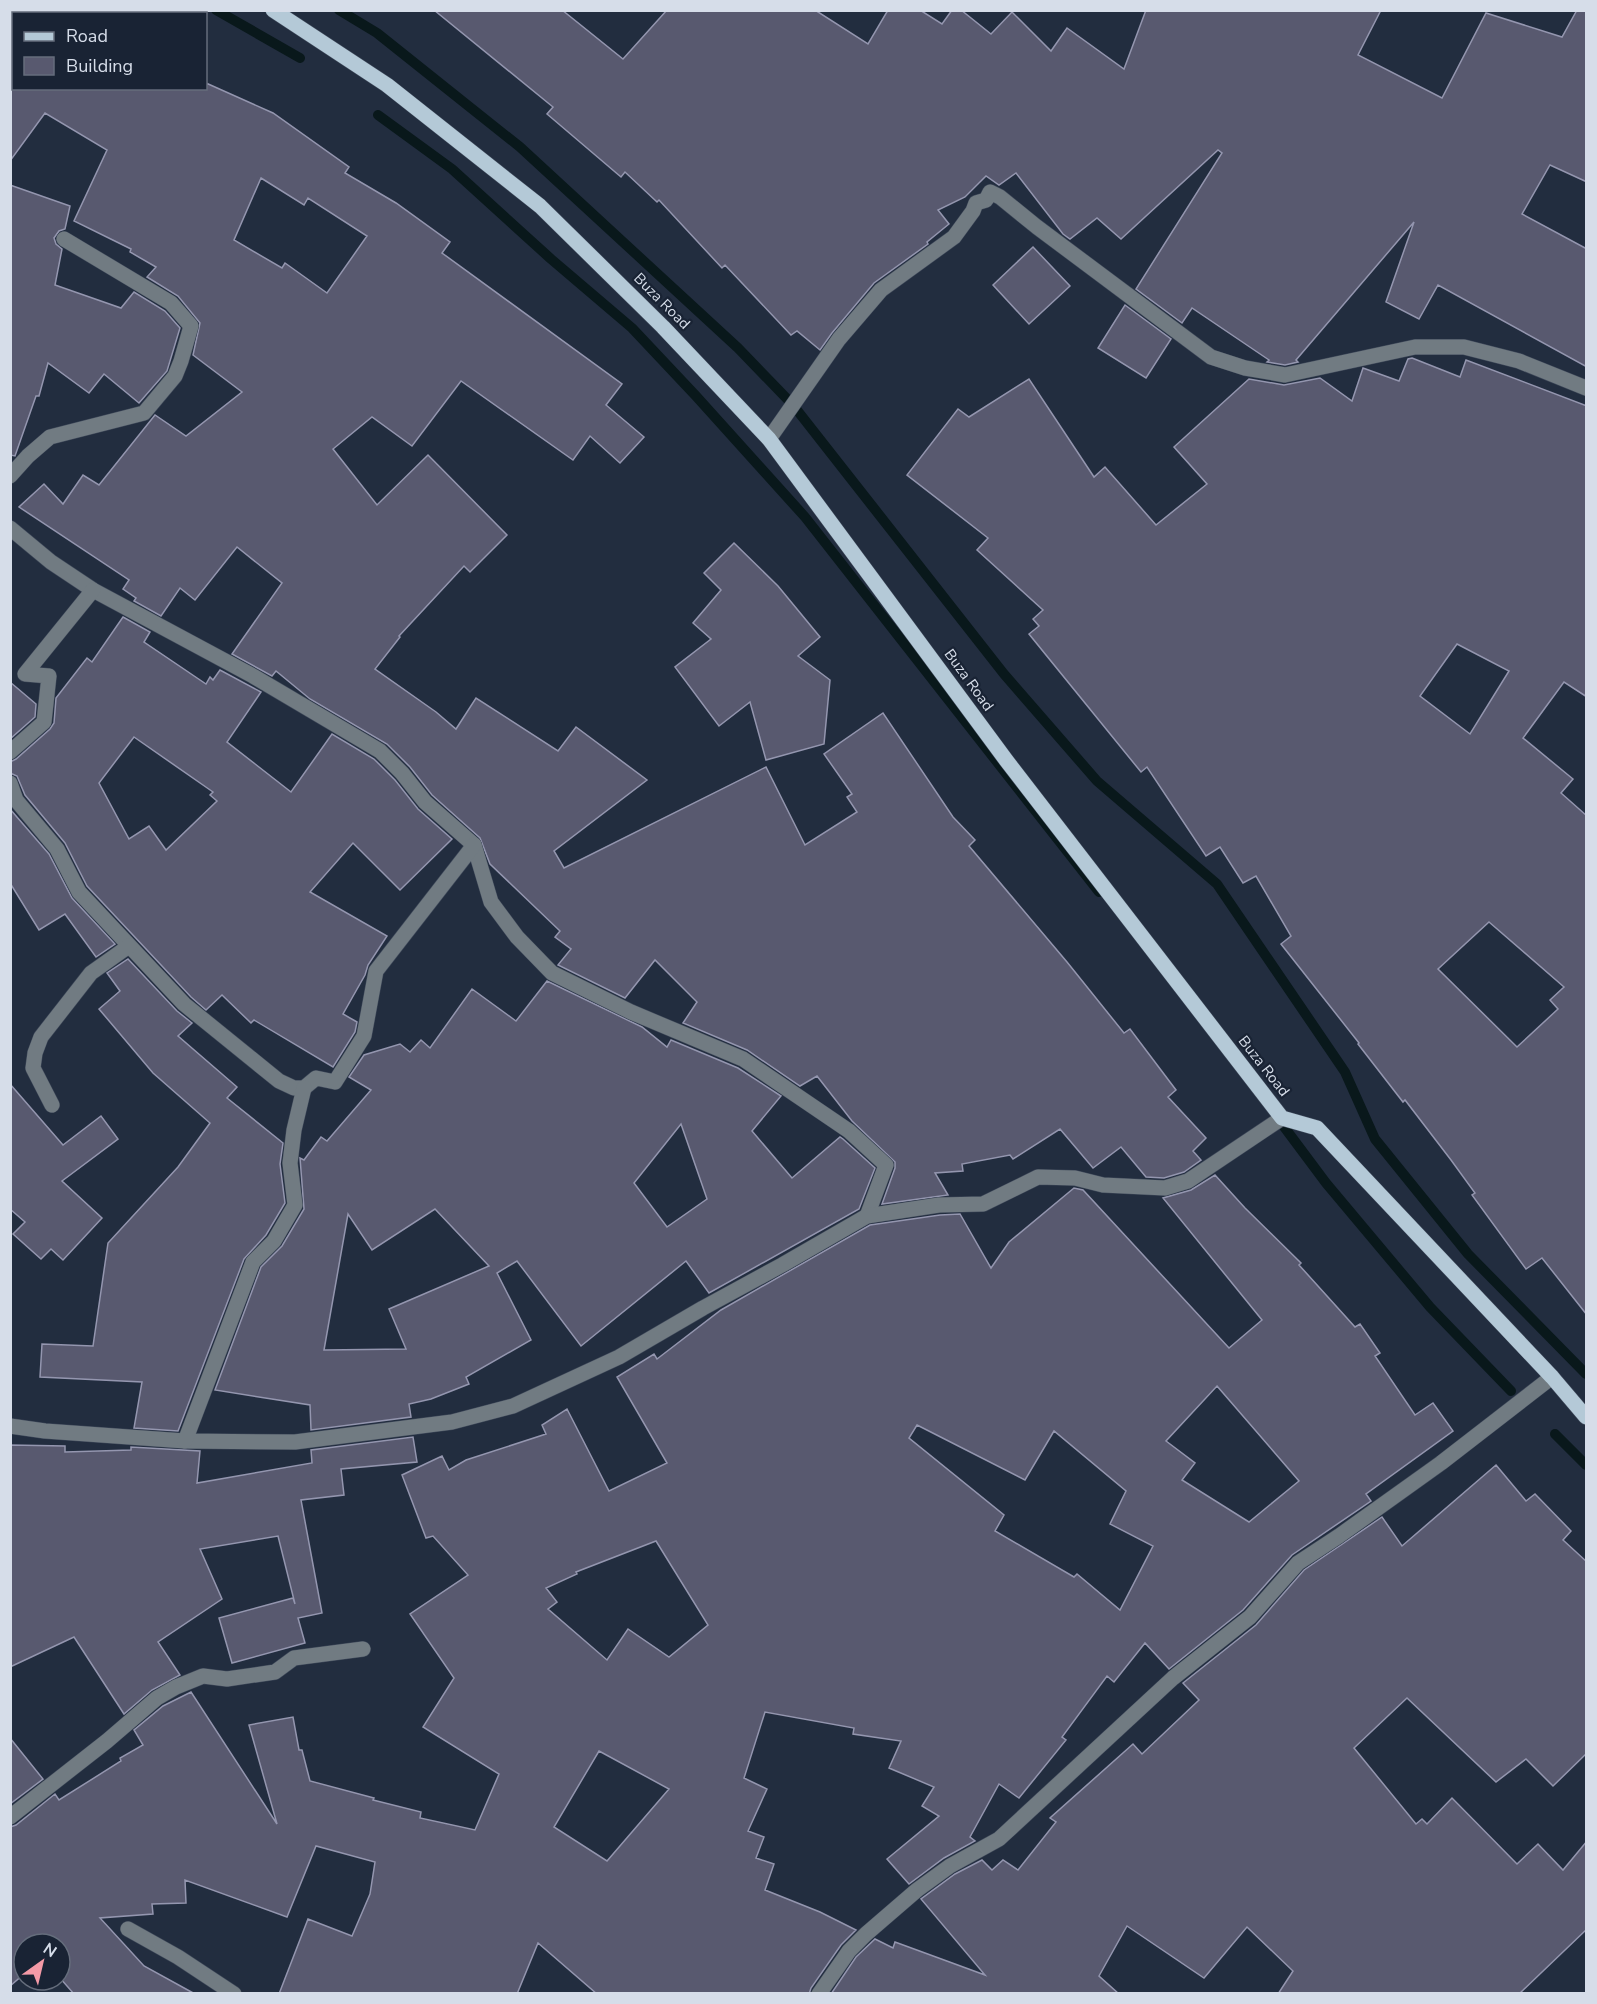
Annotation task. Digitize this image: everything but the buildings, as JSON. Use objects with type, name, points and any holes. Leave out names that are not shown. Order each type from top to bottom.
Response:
[{"type":"main road","name":"Buza Road","points":[[273,10],[387,85],[540,206],[663,327],[769,439],[1006,760],[1282,1119],[1317,1128],[1587,1417]]},
{"type":"street","points":[[769,439],[840,339],[881,290],[954,237],[973,211],[976,203],[986,200],[990,192],[1000,197],[1036,227],[1211,357],[1245,368],[1285,375],[1415,347],[1464,347],[1519,361],[1587,388]]},
{"type":"street","points":[[10,476],[50,437],[144,413],[175,376],[191,326],[171,303],[64,240]]},
{"type":"street","points":[[10,528],[51,562],[93,590],[253,676],[380,751],[402,773],[425,802],[474,845],[491,902],[517,937],[552,973],[631,1012],[743,1059],[849,1131],[886,1165],[867,1216]]},
{"type":"street","points":[[10,752],[44,722],[49,676],[25,674],[93,590]]},
{"type":"street","points":[[10,783],[16,800],[57,849],[79,892],[184,1004],[279,1081],[294,1088],[304,1088]]},
{"type":"street","points":[[185,1442],[253,1262],[274,1241],[295,1205],[290,1163],[294,1130],[304,1088],[316,1078],[335,1082],[364,1036],[376,971],[474,845]]},
{"type":"street","points":[[52,1105],[33,1068],[35,1053],[41,1037],[91,973],[129,946]]},
{"type":"street","points":[[10,1426],[185,1442],[295,1442],[452,1422],[513,1406],[619,1357],[867,1216],[939,1205],[982,1204],[1038,1178],[1076,1178],[1103,1185],[1165,1188],[1188,1181],[1282,1119]]},
{"type":"street","points":[[819,1994],[849,1951],[866,1934],[917,1890],[950,1866],[999,1839],[1173,1678],[1250,1617],[1298,1563],[1441,1463],[1552,1377]]},
{"type":"street","points":[[10,1817],[107,1741],[157,1698],[176,1687],[203,1676],[227,1679],[275,1672],[294,1658],[363,1649]]},
{"type":"street","points":[[128,1929],[178,1957],[234,1994]]},
{"type":"waterway","points":[[216,10],[300,58]]},
{"type":"waterway","points":[[339,10],[377,33],[520,147],[738,348],[793,405],[1004,674],[1097,781],[1217,884],[1345,1072],[1375,1139],[1468,1254],[1586,1374]]},
{"type":"waterway","points":[[378,115],[452,169],[551,259],[632,328],[696,396],[805,517],[1099,892]]},
{"type":"waterway","points":[[1276,1116],[1326,1183],[1430,1307],[1511,1391]]},
{"type":"waterway","points":[[1555,1434],[1586,1465]]}]
